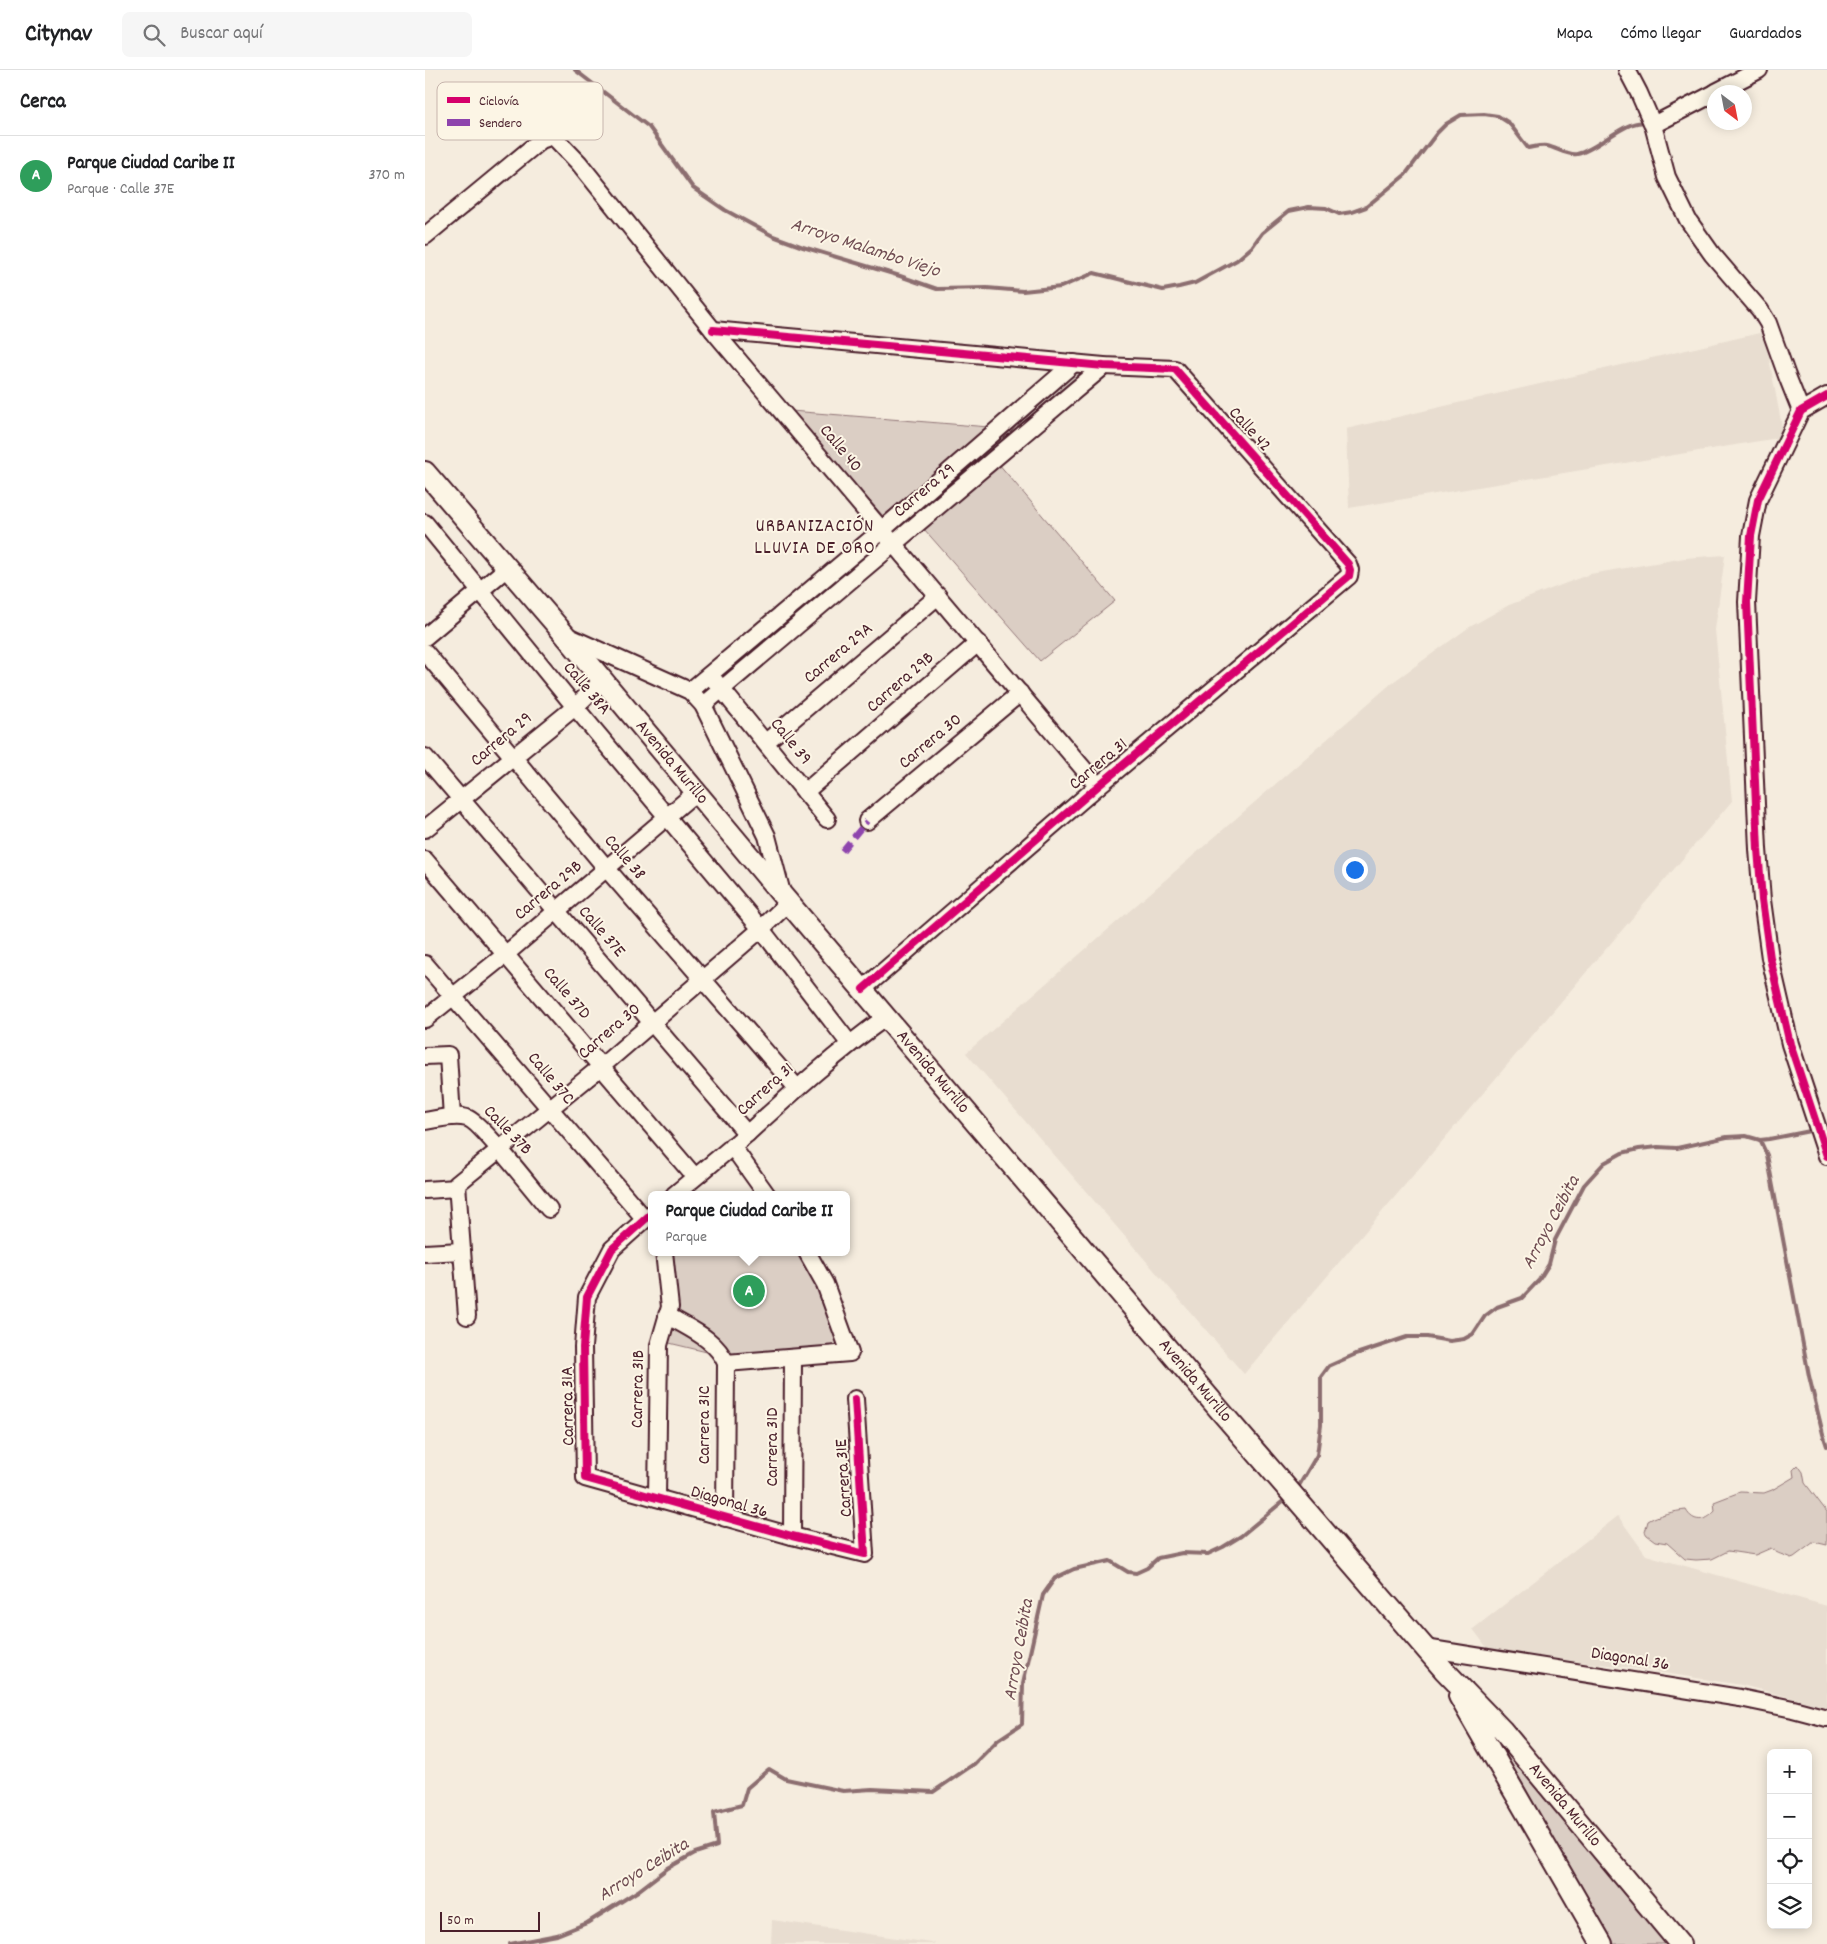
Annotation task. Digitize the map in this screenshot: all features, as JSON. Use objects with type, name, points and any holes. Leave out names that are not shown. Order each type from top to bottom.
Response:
[{"type":"main road","name":"Avenida Murillo","points":[[425,472],[1291,1493],[1444,1670],[1502,1730],[1680,1944]]},
{"type":"main road","name":"Avenida Murillo","points":[[1444,1670],[1602,1944]]},
{"type":"street","points":[[1627,70],[1653,125],[1667,177],[1688,220],[1712,254],[1760,310],[1768,323],[1801,411]]},
{"type":"street","points":[[1730,85],[1759,70]]},
{"type":"street","points":[[1653,125],[1707,97]]},
{"type":"street","name":"Calle 40","points":[[425,236],[541,140]]},
{"type":"street","name":"Calle 40","points":[[557,140],[579,163],[713,330],[1098,786]]},
{"type":"street","name":"Calle 42","points":[[713,330],[1103,366],[1175,370],[1348,564]]},
{"type":"street","name":"Carrera 29","points":[[690,691],[882,530],[1074,363]]},
{"type":"street","name":"Carrera 29","points":[[703,705],[1103,366]]},
{"type":"street","points":[[1827,396],[1801,411],[1758,500],[1751,536],[1747,602],[1756,822],[1764,919],[1770,958],[1790,1044],[1827,1156]]},
{"type":"street","name":"Calle 38A","points":[[425,523],[761,929],[849,1043]]},
{"type":"street","name":"Carrera 31","points":[[863,989],[1098,786],[1349,576],[1348,564]]},
{"type":"street","points":[[425,637],[507,568]]},
{"type":"street","name":"Carrera 29A","points":[[765,742],[938,596]]},
{"type":"street","points":[[565,635],[690,691],[703,705],[767,836],[786,899]]},
{"type":"street","name":"Carrera 29B","points":[[805,792],[979,643]]},
{"type":"street","name":"Calle 38","points":[[425,652],[512,758],[797,1088]]},
{"type":"street","name":"Calle 39","points":[[709,675],[827,819]]},
{"type":"street","name":"Carrera 29","points":[[425,829],[575,706],[603,680]]},
{"type":"street","name":"Carrera 30","points":[[867,821],[1020,693]]},
{"type":"street","name":"Calle 37E","points":[[425,757],[747,1134]]},
{"type":"street","name":"Carrera 29B","points":[[425,1019],[506,954],[696,792]]},
{"type":"street","name":"Calle 37D","points":[[425,860],[695,1177]]},
{"type":"street","name":"Carrera 30","points":[[457,1188],[457,1184],[461,1179],[550,1110],[761,929],[786,899]]},
{"type":"street","name":"Calle 37C","points":[[425,964],[550,1110],[648,1217]]},
{"type":"street","name":"Carrera 31","points":[[679,1191],[747,1134],[849,1043],[886,1017]]},
{"type":"street","name":"Calle 37B","points":[[425,1056],[449,1055],[452,1118],[470,1118],[500,1149],[549,1209]]},
{"type":"street","points":[[425,1121],[452,1118]]},
{"type":"street","points":[[732,1146],[764,1191]]},
{"type":"street","points":[[425,1190],[457,1188],[467,1316]]},
{"type":"street","name":"Carrera 31A","points":[[585,1478],[583,1333],[587,1297],[612,1249],[648,1217]]},
{"type":"street","points":[[425,1253],[461,1251]]},
{"type":"street","name":"Carrera 31B","points":[[657,1498],[659,1345],[670,1307],[664,1256]]},
{"type":"street","points":[[667,1315],[712,1342],[721,1351],[725,1363],[850,1353],[825,1284],[809,1256]]},
{"type":"street","name":"Carrera 31D","points":[[792,1536],[793,1359]]},
{"type":"street","name":"Carrera 31C","points":[[725,1363],[725,1518]]},
{"type":"street","name":"Carrera 31E","points":[[855,1399],[865,1554]]},
{"type":"street","name":"Diagonal 36","points":[[585,1478],[725,1518],[865,1554]]},
{"type":"street","name":"Diagonal 36","points":[[1425,1648],[1740,1698],[1827,1718]]},
{"type":"shaded area","points":[[1764,332],[1784,437],[1349,508],[1346,429]]},
{"type":"shaded area","points":[[1074,371],[1088,371],[896,536],[889,529]]},
{"type":"shaded area","points":[[791,411],[989,427],[883,516]]},
{"type":"shaded area","points":[[998,463],[1115,601],[1040,661],[924,529]]},
{"type":"shaded area","points":[[881,537],[887,543],[727,680],[720,673]]},
{"type":"shaded area","points":[[1725,555],[1715,630],[1732,801],[1244,1374],[966,1053],[1393,682],[1468,628],[1509,605],[1590,574],[1685,558]]},
{"type":"shaded area","points":[[671,1256],[806,1256],[840,1347],[732,1358],[665,1342],[679,1313]]},
{"type":"shaded area","points":[[1798,1465],[1803,1472],[1805,1483],[1827,1512],[1827,1545],[1814,1542],[1791,1558],[1771,1548],[1755,1555],[1728,1551],[1712,1559],[1696,1560],[1685,1559],[1667,1543],[1655,1541],[1645,1532],[1648,1521],[1661,1515],[1686,1510],[1692,1517],[1700,1520],[1708,1517],[1715,1511],[1714,1502],[1740,1492],[1764,1493],[1772,1490],[1794,1477],[1793,1470]]},
{"type":"shaded area","points":[[1618,1516],[1646,1555],[1827,1606],[1827,1707],[1742,1685],[1619,1666],[1491,1653],[1473,1629]]},
{"type":"shaded area","points":[[1495,1735],[1670,1944],[1614,1944]]},
{"type":"shaded area","points":[[772,1920],[938,1944],[771,1944]]},
{"type":"waterway","name":"Arroyo Malambo Viejo","points":[[575,70],[591,82]]},
{"type":"waterway","name":"Arroyo Malambo Viejo","points":[[603,92],[649,127],[693,188],[725,210],[773,236],[937,289],[987,288],[1023,291],[1061,287],[1094,273],[1163,290],[1179,287],[1195,283],[1237,260],[1252,247],[1262,233],[1289,211],[1309,207],[1326,208],[1339,214],[1366,207],[1405,175],[1437,133],[1446,124],[1461,115],[1484,114],[1498,116],[1509,123],[1528,148],[1547,146],[1573,154],[1594,147],[1630,125],[1646,123]]},
{"type":"waterway","name":"Arroyo Ceibita","points":[[1297,1489],[1317,1455],[1321,1425],[1321,1377],[1329,1366],[1356,1354],[1407,1337],[1427,1337],[1450,1341],[1464,1339],[1473,1334],[1485,1316],[1497,1307],[1522,1298],[1539,1280],[1549,1264],[1555,1240],[1584,1185],[1604,1163],[1622,1153],[1639,1149],[1677,1148],[1727,1137],[1746,1136],[1760,1140],[1815,1130]]},
{"type":"waterway","points":[[1760,1140],[1767,1155],[1809,1376],[1827,1446]]},
{"type":"waterway","name":"Arroyo Ceibita","points":[[510,1944],[557,1935],[587,1923],[638,1891],[668,1868],[695,1853],[717,1846],[714,1812],[742,1805],[747,1788],[769,1769],[786,1779],[843,1791],[872,1789],[933,1792],[974,1764],[998,1740],[1022,1724],[1023,1684],[1043,1595],[1055,1578],[1074,1569],[1110,1561],[1128,1572],[1136,1573],[1147,1568],[1158,1558],[1182,1553],[1208,1554],[1241,1536],[1288,1497]]},
{"type":"marked path","points":[[842,851],[867,821]]},
{"type":"cycle path","points":[[713,330],[1104,366],[1175,369],[1348,564],[1350,570],[1349,576],[1098,786],[863,989]]},
{"type":"cycle path","points":[[1827,396],[1801,411],[1758,500],[1751,536],[1747,602],[1758,849],[1762,900],[1770,958],[1790,1044],[1827,1156]]},
{"type":"cycle path","points":[[648,1217],[612,1249],[587,1297],[583,1347],[585,1478],[792,1536],[865,1554],[855,1399]]},
{"type":"place","name":"Parque Ciudad Caribe II","points":[[749,1291]]},
{"type":"district","name":"URBANIZACIÓN LLUVIA DE ORO","points":[[815,538]]}]
